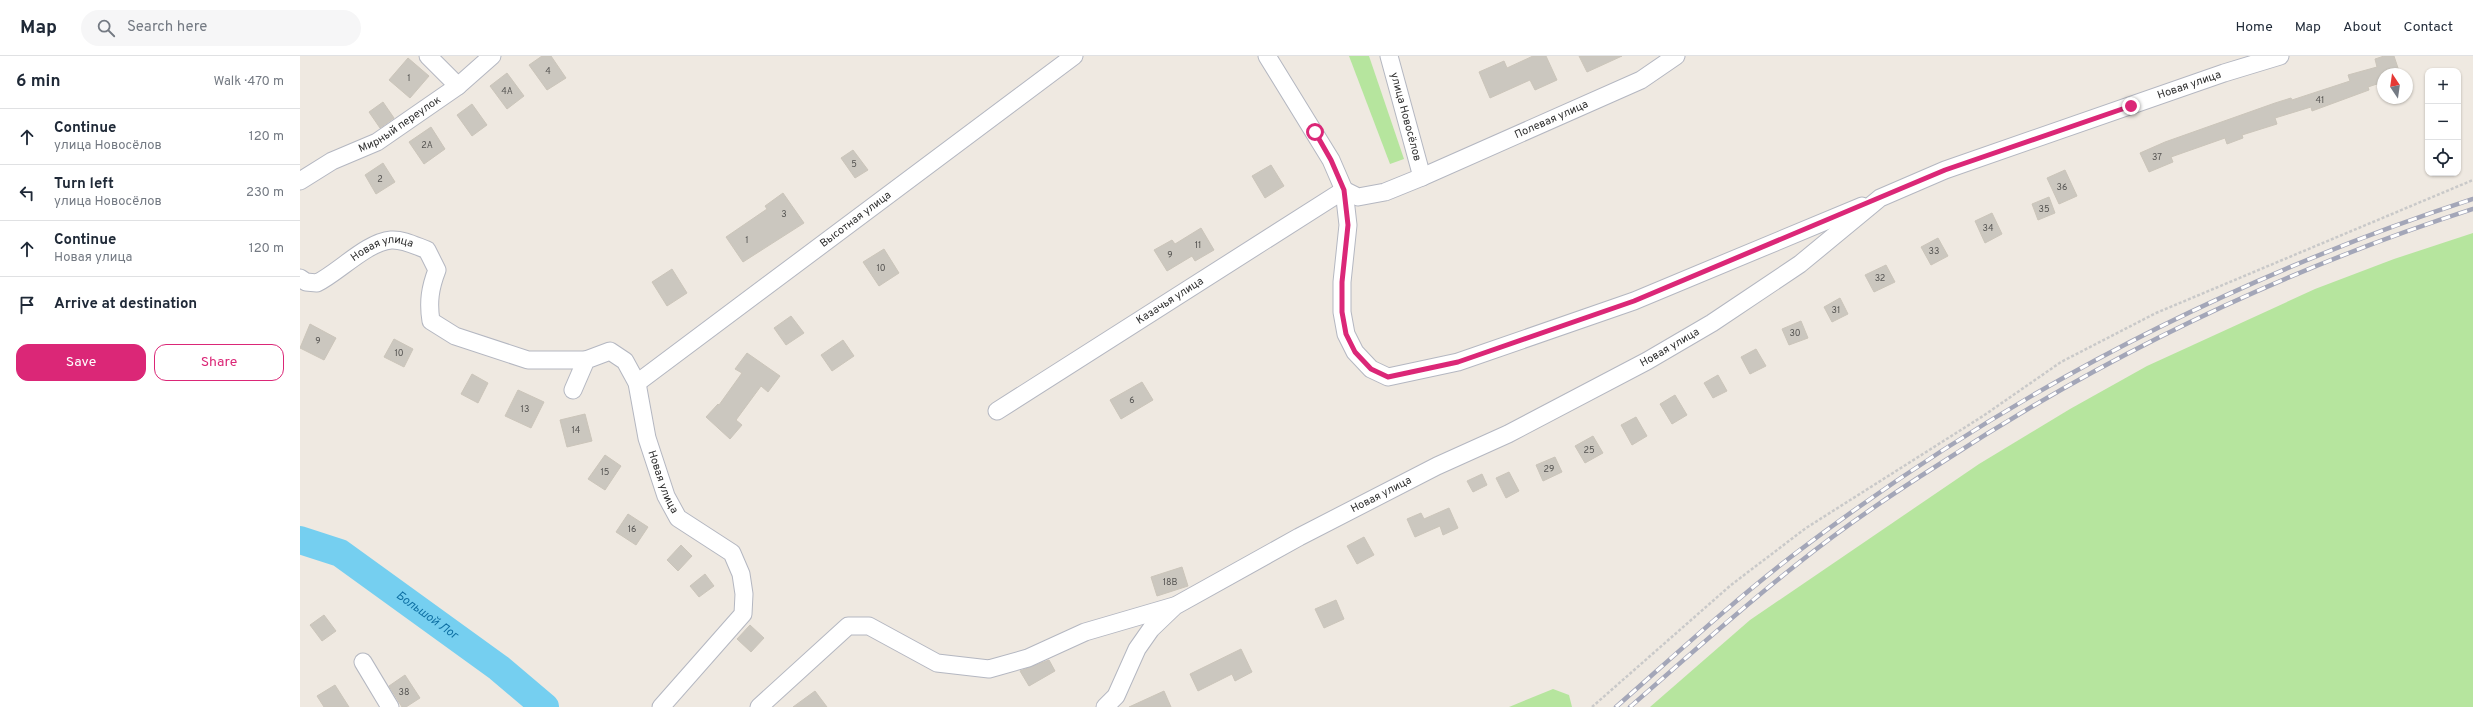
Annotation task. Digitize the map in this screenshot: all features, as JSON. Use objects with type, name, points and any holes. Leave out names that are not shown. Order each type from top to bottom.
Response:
[{"type":"street","points":[[428,56],[458,86]]},
{"type":"street","name":"Мирный переулок","points":[[300,181],[332,161],[376,142],[458,86],[492,56]]},
{"type":"street","name":"Высотная улица","points":[[637,383],[1074,56]]},
{"type":"street","points":[[1267,56],[1327,153],[1344,190],[1348,225],[1342,282],[1342,312],[1346,334],[1355,352],[1371,369],[1388,377],[1458,362],[1634,301],[1880,198]]},
{"type":"street","name":"улица Новосёлов","points":[[1389,56],[1422,177]]},
{"type":"street","name":"Полевая улица","points":[[1344,190],[1358,197],[1385,192],[1641,80],[1676,56]]},
{"type":"street","name":"Новая улица","points":[[1105,707],[1116,696],[1137,649],[1151,629],[1175,606],[1300,537],[1437,466],[1516,430],[1647,361],[1712,323],[1800,264],[1880,198],[1945,170],[2224,73],[2280,56]]},
{"type":"street","name":"Казачья улица","points":[[997,411],[1344,190]]},
{"type":"street","name":"Новая улица","points":[[300,278],[306,282],[317,283],[379,243],[392,240],[406,242],[427,250],[437,270],[430,288],[429,305],[431,321],[455,336],[528,360],[586,360],[610,351],[625,361],[637,383],[647,438],[666,496],[678,518],[732,553],[741,574],[744,594],[743,614],[661,707]]},
{"type":"street","points":[[573,390],[586,360]]},
{"type":"street","points":[[760,707],[848,626],[869,626],[938,663],[989,669],[1028,658],[1085,632],[1175,606]]},
{"type":"street","points":[[363,662],[390,707]]},
{"type":"path","points":[[1592,707],[1731,585],[1806,528],[1983,416],[2062,362],[2156,313],[2473,180]]},
{"type":"green space","points":[[1349,56],[1369,56],[1404,159],[1390,164]]},
{"type":"green space","points":[[2473,233],[2473,707],[1650,707],[1750,620],[1979,464],[2070,409],[2147,366],[2315,289],[2394,259]]},
{"type":"green space","points":[[1553,689],[1569,695],[1572,707],[1509,707]]},
{"type":"building","points":[[542,56],[551,56],[566,78],[547,90],[529,65]]},
{"type":"building","points":[[1533,56],[1546,56],[1557,80],[1535,90],[1530,80],[1490,98],[1479,72],[1504,61],[1507,68]]},
{"type":"building","points":[[1579,56],[1622,56],[1587,72]]},
{"type":"building","points":[[2384,56],[2394,56],[2398,68],[2377,68],[2377,84],[2368,87],[2369,90],[2312,111],[2311,107],[2275,118],[2277,124],[2242,135],[2243,138],[2227,144],[2225,138],[2171,157],[2173,162],[2149,172],[2140,153],[2165,142],[2275,103],[2291,98],[2292,100],[2350,81],[2348,75],[2377,67],[2375,59]]},
{"type":"building","points":[[408,58],[429,76],[410,98],[389,80]]},
{"type":"building","points":[[507,73],[524,96],[507,109],[490,86]]},
{"type":"building","points":[[383,102],[394,118],[380,128],[369,112]]},
{"type":"building","points":[[472,104],[487,125],[472,136],[457,115]]},
{"type":"building","points":[[431,127],[445,149],[424,164],[409,142]]},
{"type":"building","points":[[853,150],[868,170],[855,178],[841,158]]},
{"type":"building","points":[[383,163],[395,182],[376,194],[365,175]]},
{"type":"building","points":[[1271,165],[1284,186],[1265,198],[1252,176]]},
{"type":"building","points":[[2065,170],[2077,196],[2059,204],[2047,178]]},
{"type":"building","points":[[783,193],[804,223],[743,262],[726,237],[767,209],[765,206]]},
{"type":"building","points":[[2049,197],[2055,213],[2038,220],[2032,204]]},
{"type":"building","points":[[1992,213],[2002,234],[1985,243],[1975,221]]},
{"type":"building","points":[[1201,228],[1214,250],[1195,261],[1192,256],[1167,271],[1154,250],[1172,240],[1175,244]]},
{"type":"building","points":[[1938,238],[1948,256],[1931,265],[1921,247]]},
{"type":"building","points":[[884,249],[899,273],[879,286],[863,262]]},
{"type":"building","points":[[1886,265],[1895,282],[1874,292],[1865,275]]},
{"type":"building","points":[[672,269],[687,293],[667,306],[652,282]]},
{"type":"building","points":[[1840,298],[1848,314],[1832,322],[1824,307]]},
{"type":"building","points":[[791,316],[804,333],[786,345],[774,328]]},
{"type":"building","points":[[1801,321],[1808,338],[1789,345],[1782,329]]},
{"type":"building","points":[[310,324],[336,338],[324,360],[300,348]]},
{"type":"building","points":[[394,339],[413,349],[404,367],[384,357]]},
{"type":"building","points":[[843,340],[854,356],[832,371],[821,355]]},
{"type":"building","points":[[1756,349],[1766,366],[1750,374],[1741,357]]},
{"type":"building","points":[[747,353],[780,376],[768,392],[761,386],[736,420],[742,425],[730,439],[706,417],[718,404],[719,405],[742,373],[735,369]]},
{"type":"building","points":[[472,374],[488,383],[478,403],[461,394]]},
{"type":"building","points":[[1718,375],[1727,391],[1713,398],[1704,383]]},
{"type":"building","points":[[1142,382],[1153,400],[1121,419],[1110,400]]},
{"type":"building","points":[[518,390],[544,402],[531,428],[505,416]]},
{"type":"building","points":[[1675,395],[1687,415],[1672,424],[1660,404]]},
{"type":"building","points":[[585,414],[592,441],[567,447],[560,420]]},
{"type":"building","points":[[1636,417],[1647,436],[1632,445],[1621,425]]},
{"type":"building","points":[[1593,436],[1603,453],[1585,463],[1575,446]]},
{"type":"building","points":[[605,455],[621,466],[605,490],[588,479]]},
{"type":"building","points":[[1555,457],[1562,472],[1543,481],[1536,465]]},
{"type":"building","points":[[1509,472],[1519,491],[1506,498],[1496,478]]},
{"type":"building","points":[[1482,474],[1487,485],[1473,492],[1467,481]]},
{"type":"building","points":[[1449,508],[1458,528],[1443,535],[1440,526],[1415,537],[1407,519],[1421,513],[1424,519]]},
{"type":"building","points":[[628,514],[648,527],[636,545],[616,532]]},
{"type":"building","points":[[1364,537],[1374,555],[1357,564],[1347,546]]},
{"type":"building","points":[[681,545],[692,556],[678,571],[667,560]]},
{"type":"building","points":[[1182,567],[1188,586],[1157,596],[1151,577]]},
{"type":"building","points":[[705,574],[714,586],[699,597],[690,586]]},
{"type":"building","points":[[1336,600],[1344,619],[1324,628],[1315,609]]},
{"type":"building","points":[[324,615],[336,631],[322,641],[310,625]]},
{"type":"building","points":[[750,625],[764,638],[751,652],[737,639]]},
{"type":"building","points":[[1241,649],[1252,672],[1235,681],[1232,674],[1198,691],[1190,674]]},
{"type":"building","points":[[1049,660],[1055,671],[1029,686],[1020,671]]},
{"type":"building","points":[[405,675],[420,698],[406,707],[402,707],[389,686]]},
{"type":"building","points":[[335,685],[349,707],[324,707],[317,696]]},
{"type":"building","points":[[815,691],[827,707],[793,707]]},
{"type":"building","points":[[1164,691],[1171,707],[1129,707]]},
{"type":"waterway","name":"Большой Лог","points":[[300,540],[340,553],[499,668],[545,707]]},
{"type":"railway","points":[[1616,707],[1725,611],[1792,556],[1870,499],[1951,445],[2033,395],[2118,349],[2204,306],[2292,266],[2382,231],[2473,199]]},
{"type":"railway","points":[[1630,707],[1733,617],[1813,552],[1883,501],[2001,425],[2130,352],[2196,319],[2333,259],[2402,233],[2473,209]]},
{"type":"route","points":[[1315,132],[1331,160],[1344,190],[1348,225],[1346,256],[1342,282],[1342,312],[1346,334],[1355,352],[1371,369],[1388,377],[1458,362],[1634,301],[1773,244],[1945,170],[2131,106]]}]
